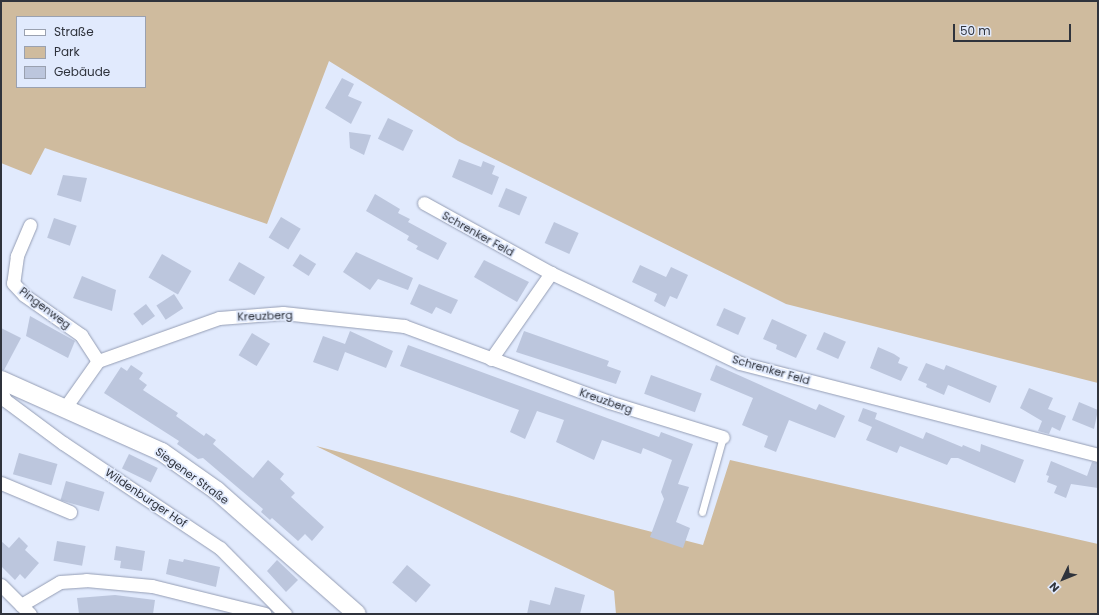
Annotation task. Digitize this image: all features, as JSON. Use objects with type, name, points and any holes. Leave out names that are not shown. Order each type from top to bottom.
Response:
[{"type":"main road","name":"Siegener Straße","points":[[1,380],[162,452],[217,491],[357,614]]},
{"type":"street","name":"Schrenker Feld","points":[[424,203],[551,273],[740,363],[1098,455]]},
{"type":"street","name":"Pingenweg","points":[[30,225],[17,256],[13,283],[24,295],[82,335],[98,361]]},
{"type":"street","points":[[491,359],[551,273]]},
{"type":"street","name":"Kreuzberg","points":[[98,361],[219,318],[283,313],[404,326],[609,402],[723,437]]},
{"type":"street","points":[[64,409],[98,361]]},
{"type":"street","name":"Wildenburger Hof","points":[[1,391],[5,400],[63,444],[220,548],[285,614]]},
{"type":"street","points":[[1,483],[70,512]]},
{"type":"street","points":[[1,585],[25,609],[60,582],[86,580],[152,586],[265,614]]},
{"type":"lane","points":[[702,512],[723,437]]},
{"type":"green space","points":[[1,1],[1098,1],[1098,383],[786,304],[458,141],[329,61],[267,224],[45,148],[31,175],[1,163]]},
{"type":"green space","points":[[316,446],[703,545],[730,460],[1098,544],[1098,614],[616,614],[614,591]]},
{"type":"building","points":[[342,78],[354,84],[348,96],[362,102],[351,124],[325,108]]},
{"type":"building","points":[[388,118],[413,130],[403,151],[378,139]]},
{"type":"building","points":[[349,132],[371,135],[364,155],[350,148]]},
{"type":"building","points":[[459,159],[481,167],[483,161],[495,166],[492,174],[499,177],[492,195],[452,177]]},
{"type":"building","points":[[63,175],[87,178],[81,202],[57,195]]},
{"type":"building","points":[[506,188],[527,197],[519,215],[498,206]]},
{"type":"building","points":[[375,194],[400,209],[398,213],[410,219],[408,222],[447,243],[438,260],[416,249],[418,246],[407,240],[409,236],[366,211]]},
{"type":"building","points":[[281,217],[301,229],[288,249],[269,238]]},
{"type":"building","points":[[54,218],[77,226],[70,246],[47,238]]},
{"type":"building","points":[[554,222],[579,233],[569,254],[545,243]]},
{"type":"building","points":[[356,252],[413,278],[408,290],[378,279],[370,290],[343,272]]},
{"type":"building","points":[[162,254],[191,271],[178,294],[149,277]]},
{"type":"building","points":[[300,254],[316,264],[309,276],[293,266]]},
{"type":"building","points":[[484,260],[529,282],[517,302],[474,277]]},
{"type":"building","points":[[239,262],[265,277],[254,295],[228,280]]},
{"type":"building","points":[[640,265],[666,277],[671,267],[688,275],[677,299],[670,296],[665,307],[654,301],[657,294],[632,282]]},
{"type":"building","points":[[82,276],[116,290],[112,311],[73,298]]},
{"type":"building","points":[[419,284],[458,300],[451,314],[436,307],[432,314],[410,304]]},
{"type":"building","points":[[174,294],[183,308],[166,320],[156,305]]},
{"type":"building","points":[[146,304],[155,316],[142,326],[133,314]]},
{"type":"building","points":[[724,308],[746,318],[738,335],[716,325]]},
{"type":"building","points":[[30,316],[75,341],[68,358],[26,336]]},
{"type":"building","points":[[772,319],[807,335],[796,358],[776,349],[777,345],[763,339]]},
{"type":"building","points":[[1,328],[21,338],[4,370],[1,370]]},
{"type":"building","points":[[350,331],[393,351],[386,368],[345,352],[338,371],[313,362],[323,336],[345,344]]},
{"type":"building","points":[[524,331],[609,361],[607,366],[621,371],[616,384],[516,352]]},
{"type":"building","points":[[824,332],[846,342],[838,359],[816,349]]},
{"type":"building","points":[[252,333],[270,344],[257,366],[239,355]]},
{"type":"building","points":[[408,345],[659,437],[661,432],[693,444],[678,484],[689,487],[676,522],[690,528],[683,548],[650,537],[664,499],[661,492],[672,460],[643,448],[641,454],[602,440],[594,460],[556,442],[564,420],[537,411],[525,439],[510,432],[519,410],[400,366]]},
{"type":"building","points":[[878,347],[900,358],[898,363],[908,367],[901,381],[870,368]]},
{"type":"building","points":[[926,363],[944,370],[946,365],[997,386],[990,403],[948,385],[944,395],[926,387],[927,384],[918,380]]},
{"type":"building","points":[[131,365],[143,373],[139,379],[147,385],[143,390],[178,413],[176,416],[204,436],[206,433],[216,440],[213,444],[253,478],[268,460],[284,474],[280,479],[295,493],[291,497],[324,527],[312,541],[305,534],[298,541],[272,518],[270,520],[261,512],[263,509],[203,458],[198,459],[177,444],[179,441],[104,393],[121,367],[127,371]]},
{"type":"building","points":[[716,365],[816,410],[819,404],[845,416],[835,438],[789,420],[776,452],[764,447],[768,436],[742,425],[753,398],[710,380]]},
{"type":"building","points":[[651,375],[702,393],[695,412],[644,394]]},
{"type":"building","points":[[1029,388],[1053,398],[1048,409],[1066,416],[1060,431],[1052,427],[1049,434],[1038,431],[1042,421],[1020,408]]},
{"type":"building","points":[[1079,402],[1098,410],[1094,429],[1072,420]]},
{"type":"building","points":[[863,408],[877,413],[875,419],[923,439],[926,432],[962,447],[963,445],[980,452],[981,444],[1024,460],[1015,483],[958,458],[951,458],[947,465],[900,446],[897,453],[866,440],[872,427],[858,421]]},
{"type":"building","points":[[19,453],[57,464],[51,485],[13,474]]},
{"type":"building","points":[[129,454],[158,468],[151,482],[122,468]]},
{"type":"building","points":[[1051,461],[1087,476],[1092,462],[1098,463],[1098,488],[1071,484],[1066,498],[1054,493],[1057,486],[1047,482],[1049,476],[1046,475]]},
{"type":"building","points":[[66,481],[104,492],[99,511],[60,500]]},
{"type":"building","points":[[19,537],[28,546],[25,550],[39,563],[25,579],[20,574],[15,580],[1,566],[1,541],[9,548]]},
{"type":"building","points":[[57,541],[86,546],[82,566],[54,561]]},
{"type":"building","points":[[116,546],[145,551],[142,571],[120,568],[121,561],[114,560]]},
{"type":"building","points":[[169,559],[183,562],[184,559],[220,567],[216,587],[166,574]]},
{"type":"building","points":[[277,560],[298,580],[286,592],[267,571]]},
{"type":"building","points":[[407,565],[431,585],[416,603],[392,583]]},
{"type":"building","points":[[555,587],[585,595],[580,614],[527,614],[530,600],[550,605]]},
{"type":"building","points":[[115,595],[155,600],[153,614],[79,614],[77,598]]}]
